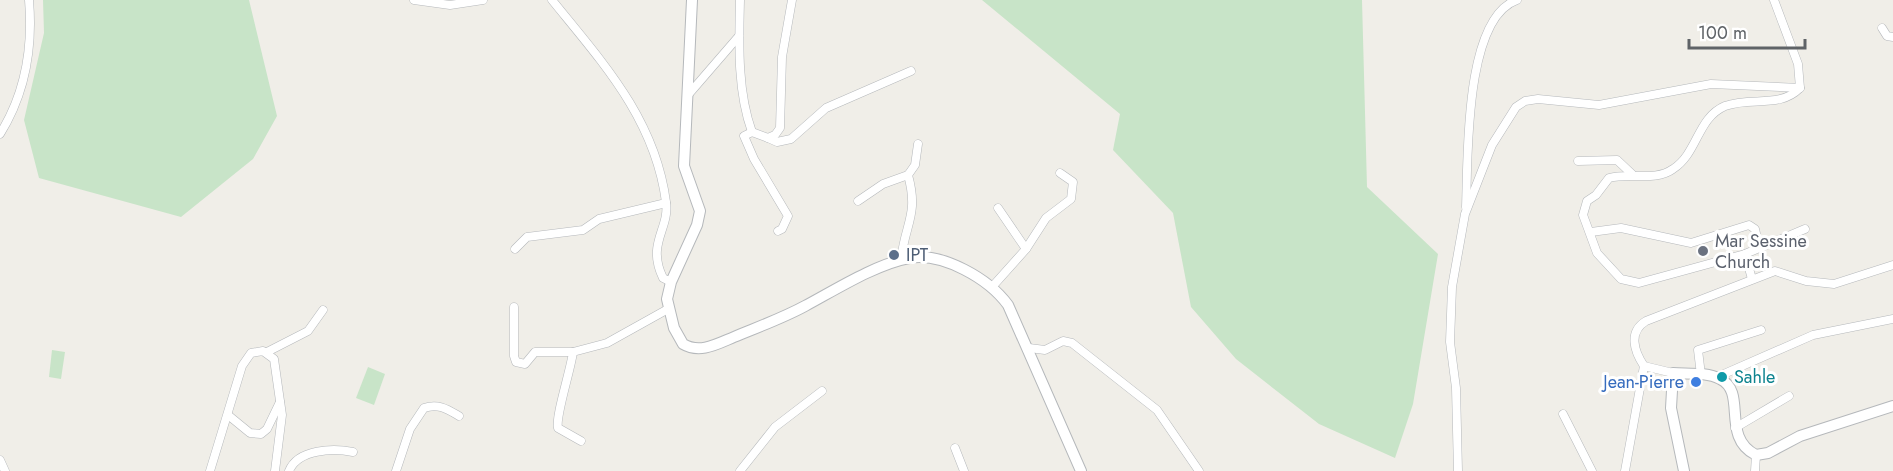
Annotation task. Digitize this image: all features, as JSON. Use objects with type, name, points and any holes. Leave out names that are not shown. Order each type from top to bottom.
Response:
[{"type":"street","points":[[0,134],[11,116],[22,85],[29,45],[29,0]]},
{"type":"street","points":[[414,0],[450,5],[483,0]]},
{"type":"street","points":[[552,0],[642,121],[657,160],[667,210],[657,245],[657,260],[663,278],[671,282]]},
{"type":"street","points":[[692,0],[684,166],[699,211],[697,225],[671,282],[668,309],[683,344],[699,350],[794,312],[843,284],[901,260],[919,257],[938,260],[992,286],[1008,305],[1029,348],[1041,382],[1081,471]]},
{"type":"street","points":[[740,0],[739,36],[747,117],[752,132]]},
{"type":"street","points":[[768,138],[775,135],[780,128],[782,57],[792,0]]},
{"type":"street","points":[[1458,471],[1456,388],[1449,316],[1465,214],[1472,87],[1486,34],[1499,13],[1517,0]]},
{"type":"street","points":[[1774,0],[1798,64],[1800,88]]},
{"type":"street","points":[[1882,28],[1887,36],[1893,37]]},
{"type":"street","points":[[688,95],[739,36]]},
{"type":"street","points":[[778,231],[782,229],[788,216],[754,159],[744,136],[752,132],[777,142],[790,139],[826,108],[911,71]]},
{"type":"street","points":[[1465,214],[1492,145],[1508,117],[1525,101],[1563,100],[1599,105],[1712,84],[1800,88]]},
{"type":"street","points":[[1800,88],[1783,101],[1745,100],[1724,107],[1709,116],[1694,146],[1672,170],[1650,176],[1633,175],[1609,178],[1596,195],[1587,201],[1583,215],[1597,253],[1617,276],[1628,282],[1639,283],[1745,254],[1805,230]]},
{"type":"street","points":[[858,201],[883,184],[908,175],[915,165],[918,144]]},
{"type":"street","points":[[1578,160],[1617,160],[1633,175]]},
{"type":"street","points":[[992,286],[1026,249],[1046,218],[1071,199],[1073,183],[1060,173]]},
{"type":"street","points":[[901,260],[904,239],[914,208],[908,175]]},
{"type":"street","points":[[515,249],[527,237],[583,230],[599,219],[666,203]]},
{"type":"street","points":[[998,208],[1026,249]]},
{"type":"street","points":[[1591,232],[1621,228],[1691,243],[1747,225],[1755,229],[1759,247]]},
{"type":"street","points":[[1745,254],[1752,279]]},
{"type":"street","points":[[1625,471],[1644,366],[1634,341],[1639,325],[1775,271],[1806,282],[1834,284],[1893,265]]},
{"type":"street","points":[[514,307],[516,362],[525,364],[535,352],[573,352],[607,343],[668,309]]},
{"type":"street","points":[[210,471],[247,358],[251,353],[267,352],[308,331],[323,310]]},
{"type":"street","points":[[1717,377],[1813,335],[1893,319]]},
{"type":"street","points":[[1701,375],[1698,350],[1761,330]]},
{"type":"street","points":[[1029,348],[1045,350],[1063,341],[1072,343],[1157,410],[1199,471]]},
{"type":"street","points":[[267,352],[274,359],[282,427],[275,471]]},
{"type":"street","points":[[573,352],[569,378],[556,420],[558,428],[581,441]]},
{"type":"street","points":[[1644,366],[1673,373],[1717,377],[1727,383],[1733,392],[1736,428],[1743,446],[1756,455],[1768,453],[1800,436],[1893,406]]},
{"type":"street","points":[[1673,373],[1671,408],[1684,471]]},
{"type":"street","points":[[740,471],[775,427],[822,392]]},
{"type":"street","points":[[1736,428],[1789,396]]},
{"type":"street","points":[[228,415],[250,434],[261,434],[267,429],[280,402]]},
{"type":"street","points":[[396,471],[410,429],[424,408],[435,405],[459,416]]},
{"type":"street","points":[[1563,414],[1592,471]]},
{"type":"street","points":[[955,448],[964,471]]},
{"type":"street","points":[[289,471],[291,464],[309,454],[330,450],[353,452]]},
{"type":"street","points":[[1755,471],[1756,455]]},
{"type":"street","points":[[0,460],[5,471]]},
{"type":"green space","points":[[43,0],[249,0],[277,116],[253,159],[181,217],[39,178],[24,120],[44,33]]},
{"type":"green space","points":[[982,0],[1362,0],[1367,187],[1438,254],[1413,404],[1395,458],[1319,424],[1236,359],[1191,307],[1173,213],[1113,150],[1120,114]]},
{"type":"green space","points":[[52,350],[65,352],[61,379],[49,377]]},
{"type":"green space","points":[[368,367],[385,374],[374,405],[356,398]]},
{"type":"place","name":"Mar Sessine Church","points":[[1703,251]]},
{"type":"place","name":"IPT","points":[[894,255]]},
{"type":"place","name":"Sahle","points":[[1722,377]]},
{"type":"place","name":"Jean-Pierre","points":[[1696,382]]}]
